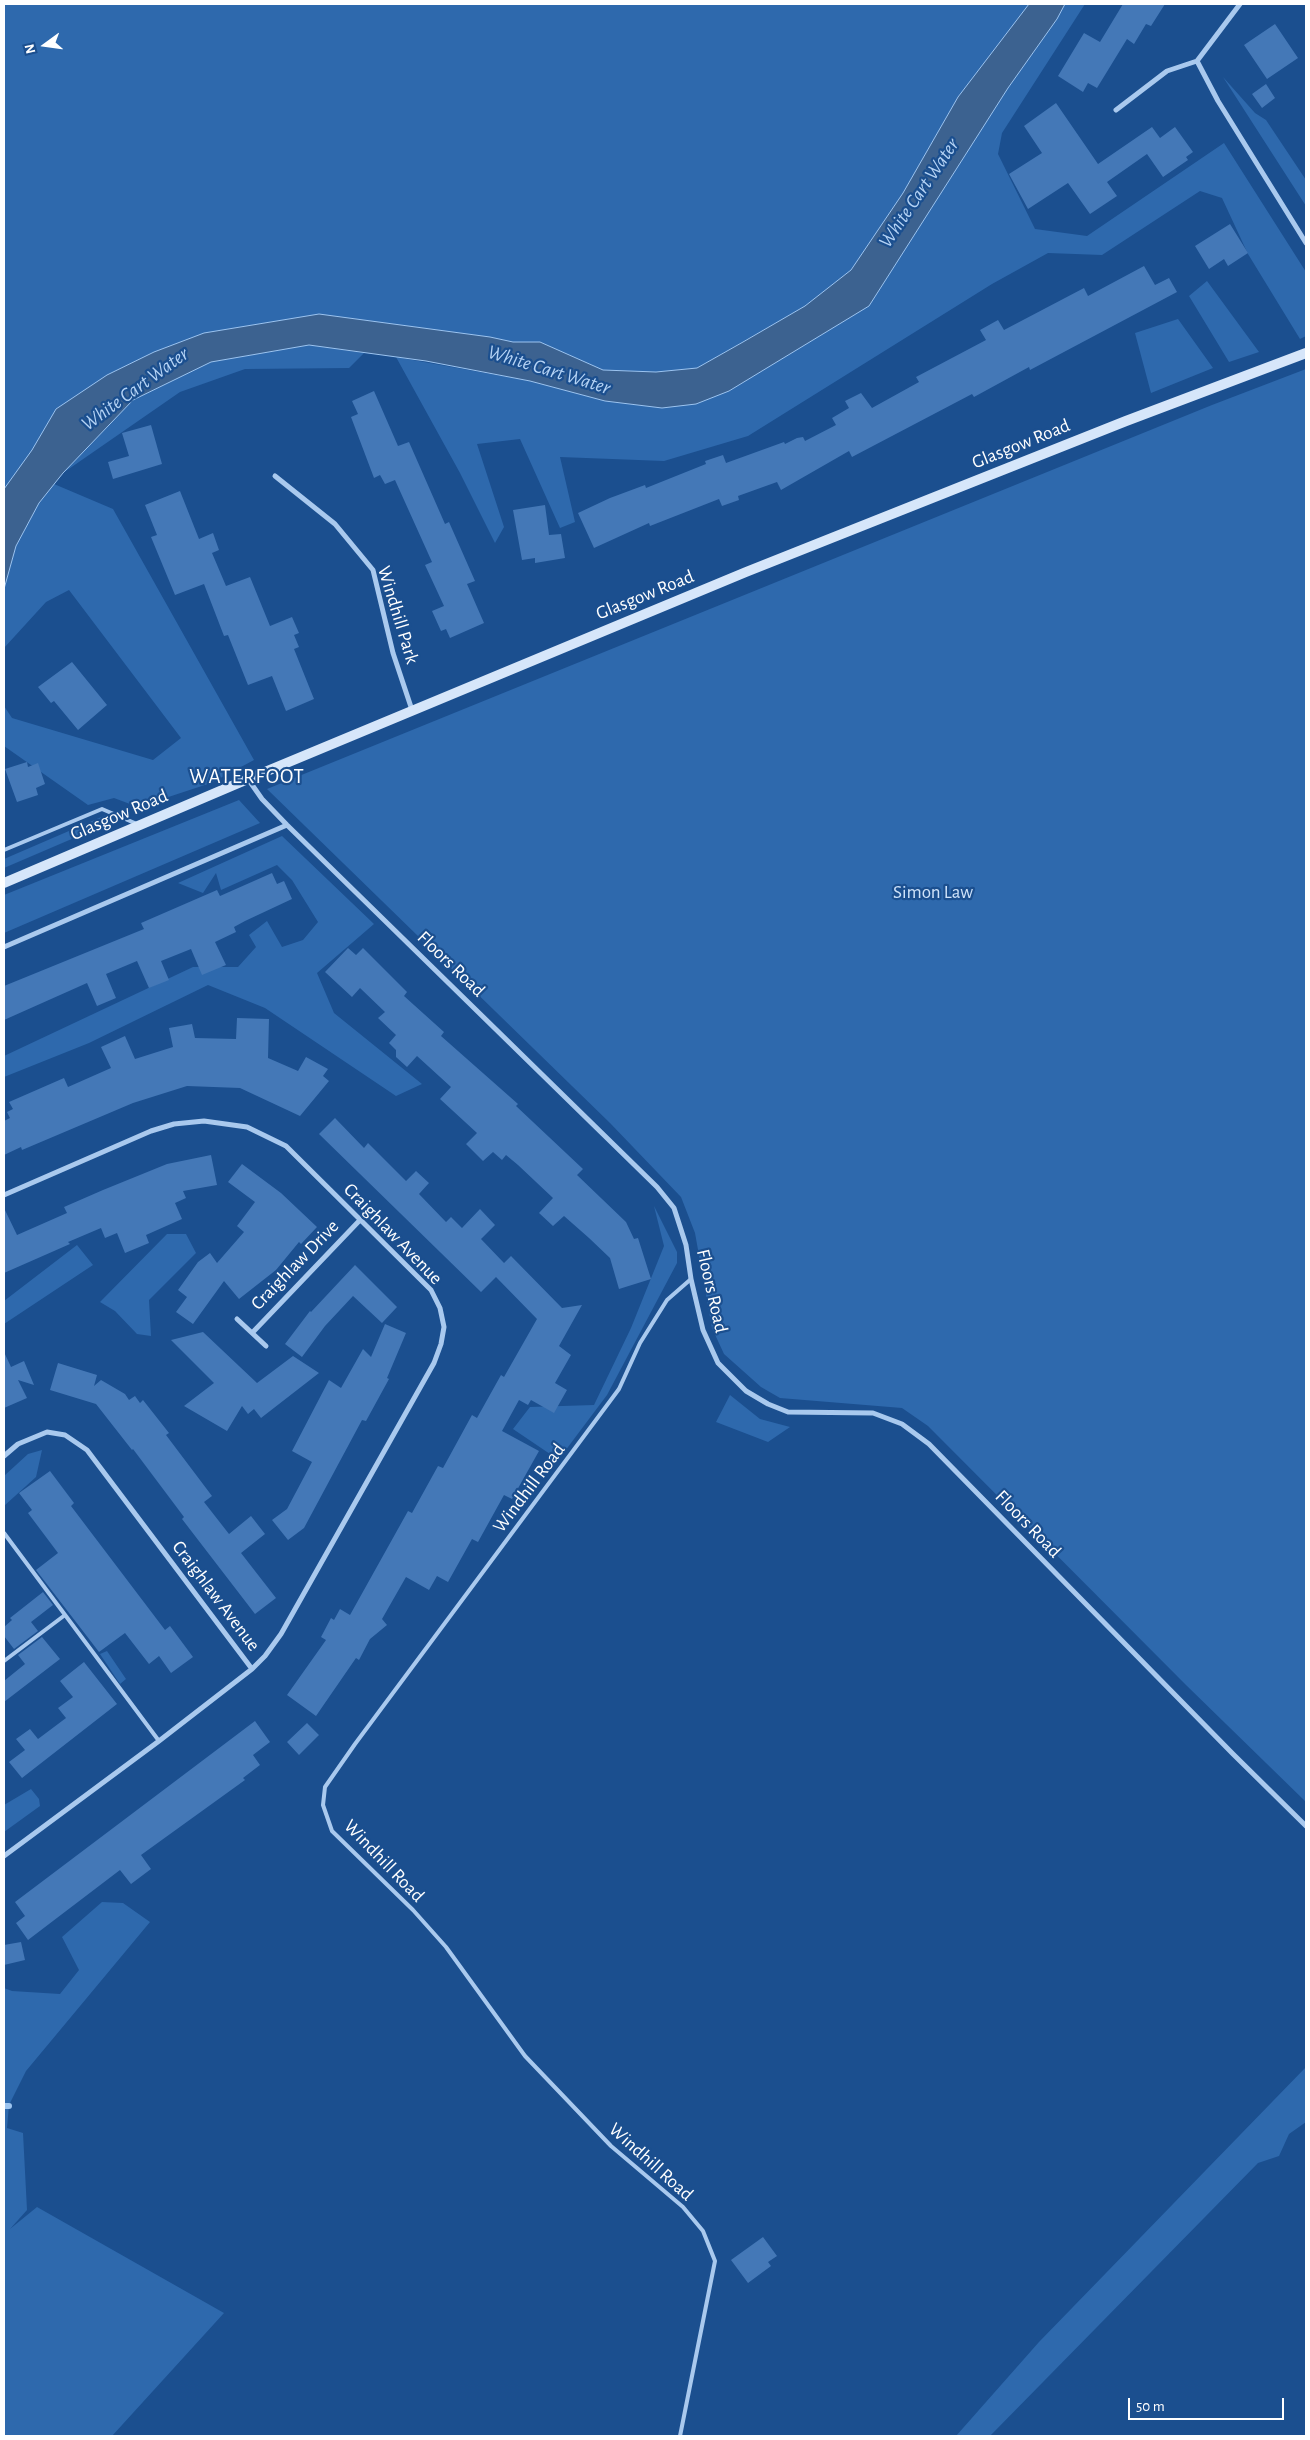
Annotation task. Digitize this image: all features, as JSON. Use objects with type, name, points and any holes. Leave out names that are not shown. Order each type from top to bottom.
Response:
[{"type":"main road","name":"Glasgow Road","points":[[4,884],[248,778],[755,568],[1126,421],[1306,353]]},
{"type":"street","points":[[1116,110],[1167,71],[1197,62],[1240,4]]},
{"type":"street","points":[[1197,62],[1218,101],[1306,243]]},
{"type":"street","name":"Windhill Park","points":[[275,476],[335,524],[373,570],[393,653],[412,710]]},
{"type":"street","name":"Floors Road","points":[[248,778],[262,799],[287,825],[657,1187],[674,1208],[686,1245],[691,1279],[703,1330],[718,1363],[746,1391],[768,1404],[788,1412],[873,1413],[902,1424],[929,1444],[1306,1826]]},
{"type":"street","points":[[4,947],[287,825]]},
{"type":"street","name":"Craighlaw Avenue","points":[[4,1195],[152,1131],[174,1124],[204,1121],[247,1127],[286,1146],[431,1290],[440,1308],[444,1326],[441,1344],[434,1362],[281,1634],[265,1656],[252,1669],[159,1741],[4,1856]]},
{"type":"street","name":"Craighlaw Drive","points":[[253,1332],[360,1220]]},
{"type":"street","name":"Craighlaw Drive","points":[[237,1319],[266,1346]]},
{"type":"street","name":"Craighlaw Avenue","points":[[4,1456],[18,1444],[47,1432],[65,1435],[87,1450],[252,1669]]},
{"type":"lane","points":[[4,850],[102,809],[140,825]]},
{"type":"lane","name":"Windhill Road","points":[[680,2436],[715,2262],[703,2231],[683,2207],[611,2146],[531,2063],[446,1947],[413,1910],[332,1831],[323,1805],[325,1787],[355,1744],[619,1389],[640,1343],[667,1300],[691,1279]]},
{"type":"lane","points":[[4,1532],[159,1741]]},
{"type":"lane","points":[[4,1661],[65,1615]]},
{"type":"green space","points":[[4,4],[1029,4],[958,97],[903,193],[851,270],[805,306],[697,368],[656,372],[603,370],[540,342],[513,342],[490,337],[319,314],[204,333],[154,352],[107,375],[56,409],[32,451],[4,489]]},
{"type":"green space","points":[[1065,4],[1085,4],[1002,133],[998,154],[1035,229],[1087,236],[1224,143],[1306,272],[1306,336],[1300,339],[1248,254],[1222,198],[1200,191],[1102,255],[1048,253],[992,284],[748,436],[664,461],[560,457],[575,522],[560,528],[520,439],[477,444],[504,527],[495,543],[460,473],[396,357],[530,381],[605,401],[662,408],[729,391],[869,306],[1008,88],[1057,19]]},
{"type":"green space","points":[[1223,77],[1255,113],[1266,120],[1306,180],[1306,206]]},
{"type":"green space","points":[[1207,281],[1259,352],[1229,362],[1189,296]]},
{"type":"green space","points":[[1178,319],[1213,368],[1151,393],[1135,333]]},
{"type":"green space","points":[[309,345],[364,353],[349,368],[245,369],[180,392],[63,473],[133,400],[211,362]]},
{"type":"green space","name":"Simon Law","points":[[1306,369],[1306,1802],[1186,1685],[928,1426],[902,1408],[780,1398],[761,1387],[724,1354],[712,1328],[695,1233],[681,1197],[610,1123],[267,789],[1212,405]]},
{"type":"green space","points":[[54,484],[113,509],[254,760],[211,783],[138,807],[114,798],[88,805],[4,746],[4,706],[12,718],[153,760],[181,738],[69,590],[46,602],[4,648],[4,589],[16,546],[39,503]]},
{"type":"green space","points":[[239,800],[260,823],[4,933],[4,895]]},
{"type":"green space","points":[[106,815],[116,820],[4,868],[4,859]]},
{"type":"green space","points":[[282,836],[374,924],[317,973],[334,1013],[422,1084],[396,1096],[265,1008],[208,985],[89,1043],[4,1077],[4,1056],[193,967],[238,967],[256,947],[249,935],[267,921],[282,947],[303,940],[318,922],[292,880],[277,865],[221,890],[216,873],[203,893],[178,883]]},
{"type":"green space","points":[[654,1206],[677,1252],[677,1263],[607,1395],[553,1467],[550,1454],[513,1429],[530,1407],[594,1405],[631,1328],[664,1246]]},
{"type":"green space","points":[[167,1234],[186,1234],[196,1253],[149,1300],[151,1336],[137,1334],[115,1311],[100,1302]]},
{"type":"green space","points":[[77,1245],[93,1265],[4,1324],[4,1301]]},
{"type":"green space","points":[[730,1395],[760,1419],[790,1427],[768,1442],[716,1422]]},
{"type":"green space","points":[[42,1450],[36,1477],[4,1506],[4,1476],[28,1454]]},
{"type":"green space","points":[[107,1651],[126,1679],[120,1684],[100,1654]]},
{"type":"green space","points":[[31,1789],[39,1799],[40,1806],[4,1832],[4,1805]]},
{"type":"green space","points":[[102,1902],[123,1903],[150,1922],[26,2071],[9,2105],[7,2128],[23,2133],[27,2210],[10,2229],[37,2207],[224,2313],[112,2436],[4,2436],[4,1988],[12,1991],[60,1994],[79,1970],[62,1937]]},
{"type":"green space","points":[[1306,2067],[1306,2122],[1289,2134],[1279,2156],[1258,2163],[990,2436],[956,2436],[1039,2342]]},
{"type":"water","name":"White Cart Water","points":[[1029,4],[1065,4],[1057,19],[1008,88],[869,306],[729,391],[696,404],[662,408],[605,401],[530,381],[426,361],[309,345],[211,362],[133,400],[63,473],[39,503],[16,546],[4,589],[4,489],[32,450],[56,409],[107,375],[154,352],[204,333],[319,314],[490,337],[513,342],[540,342],[603,370],[656,372],[697,368],[743,342],[805,306],[851,270],[903,193],[958,97]]},
{"type":"building","points":[[1123,4],[1165,4],[1151,26],[1146,24],[1134,44],[1127,39],[1097,88],[1088,83],[1083,92],[1058,76],[1084,33],[1100,42]]},
{"type":"building","points":[[1275,24],[1298,58],[1267,79],[1244,45]]},
{"type":"building","points":[[1266,84],[1275,98],[1262,108],[1252,94]]},
{"type":"building","points":[[1056,103],[1098,164],[1152,127],[1160,138],[1175,127],[1193,152],[1186,157],[1188,160],[1163,177],[1147,154],[1107,182],[1117,196],[1090,214],[1068,183],[1028,209],[1009,174],[1042,153],[1024,126]]},
{"type":"building","points":[[1230,224],[1248,253],[1228,266],[1224,259],[1209,269],[1195,246]]},
{"type":"building","points":[[1144,266],[1155,285],[1169,278],[1177,292],[1030,370],[1029,367],[974,397],[972,394],[852,457],[849,451],[781,490],[777,482],[738,496],[739,500],[722,506],[719,499],[650,526],[649,523],[594,548],[578,513],[610,498],[645,485],[646,488],[706,464],[705,461],[723,455],[726,463],[784,442],[785,444],[797,438],[803,437],[805,441],[836,425],[832,418],[849,408],[845,401],[861,393],[872,408],[919,382],[916,377],[986,340],[980,330],[998,320],[1004,330],[1084,288],[1088,296]]},
{"type":"building","points":[[374,391],[398,446],[409,442],[445,524],[449,522],[475,581],[467,584],[484,623],[450,638],[446,629],[441,631],[432,611],[444,606],[425,565],[432,562],[395,480],[385,484],[380,475],[374,478],[351,417],[358,414],[352,401]]},
{"type":"building","points":[[151,425],[162,464],[113,479],[108,462],[129,456],[122,433]]},
{"type":"building","points":[[180,491],[199,539],[213,533],[219,550],[212,553],[226,586],[250,577],[270,626],[292,617],[299,633],[294,635],[299,647],[294,649],[314,699],[286,711],[272,676],[248,685],[228,635],[224,636],[204,584],[175,595],[151,537],[157,535],[145,505]]},
{"type":"building","points":[[545,505],[549,535],[561,534],[565,558],[535,563],[535,558],[522,560],[513,510]]},
{"type":"building","points":[[72,662],[107,705],[78,730],[54,701],[51,703],[38,687]]},
{"type":"building","points":[[27,762],[28,767],[38,763],[45,784],[36,788],[38,795],[17,802],[5,769]]},
{"type":"building","points":[[272,873],[277,884],[284,881],[292,899],[234,927],[236,932],[215,942],[226,965],[202,975],[191,949],[161,961],[169,980],[149,988],[137,961],[106,974],[116,998],[97,1006],[87,983],[4,1020],[4,986],[144,929],[141,923],[217,890],[220,896]]},
{"type":"building","points":[[348,948],[356,955],[363,948],[407,992],[404,996],[444,1032],[441,1036],[518,1104],[516,1106],[583,1169],[577,1175],[626,1222],[634,1239],[638,1238],[651,1279],[619,1289],[610,1258],[589,1238],[564,1216],[553,1226],[539,1213],[553,1198],[506,1155],[502,1160],[493,1152],[483,1161],[466,1144],[477,1133],[440,1099],[451,1087],[417,1056],[407,1067],[396,1057],[396,1050],[389,1043],[396,1035],[378,1018],[385,1012],[360,988],[352,997],[325,972]]},
{"type":"building","points":[[237,1018],[269,1019],[268,1058],[298,1071],[306,1057],[328,1069],[323,1076],[329,1081],[300,1116],[240,1088],[187,1086],[133,1103],[22,1150],[21,1147],[4,1155],[4,1121],[10,1118],[7,1112],[13,1109],[9,1102],[64,1078],[68,1087],[111,1068],[101,1047],[125,1036],[135,1059],[173,1047],[169,1028],[192,1024],[195,1038],[236,1039]]},
{"type":"building","points":[[335,1118],[364,1148],[368,1143],[406,1181],[416,1171],[429,1183],[419,1194],[446,1222],[451,1217],[462,1228],[480,1209],[495,1225],[481,1239],[504,1263],[511,1256],[562,1308],[582,1305],[559,1346],[571,1355],[555,1383],[567,1390],[554,1413],[531,1400],[528,1405],[519,1400],[502,1431],[539,1451],[512,1499],[504,1495],[478,1542],[472,1539],[448,1582],[437,1576],[429,1590],[406,1577],[382,1619],[387,1625],[370,1639],[359,1660],[356,1658],[316,1716],[287,1695],[326,1640],[321,1637],[331,1618],[334,1620],[340,1609],[350,1615],[408,1511],[412,1513],[438,1466],[443,1468],[472,1415],[477,1418],[501,1375],[504,1377],[537,1319],[496,1277],[481,1292],[319,1134]]},
{"type":"building","points":[[211,1155],[217,1185],[183,1191],[186,1198],[175,1203],[182,1219],[146,1235],[149,1243],[125,1253],[117,1233],[105,1238],[101,1228],[4,1273],[4,1208],[17,1235],[67,1213],[64,1207],[103,1190],[167,1164]]},
{"type":"building","points":[[242,1164],[281,1193],[317,1227],[301,1244],[299,1242],[276,1270],[239,1299],[224,1281],[193,1324],[176,1312],[187,1297],[178,1290],[198,1262],[210,1253],[217,1263],[244,1232],[237,1226],[255,1202],[228,1182]]},
{"type":"building","points":[[355,1265],[397,1307],[382,1323],[353,1296],[325,1326],[302,1357],[285,1344],[310,1311]]},
{"type":"building","points":[[385,1324],[406,1333],[387,1378],[389,1379],[366,1421],[362,1420],[304,1528],[288,1540],[272,1520],[287,1509],[312,1462],[292,1451],[329,1380],[341,1388],[363,1349],[371,1357]]},
{"type":"building","points":[[203,1332],[257,1383],[293,1356],[319,1373],[261,1418],[254,1409],[248,1414],[242,1406],[227,1431],[184,1406],[214,1383],[171,1340]]},
{"type":"building","points":[[4,1352],[11,1367],[24,1361],[34,1385],[18,1380],[27,1398],[4,1408]]},
{"type":"building","points":[[58,1363],[97,1375],[94,1386],[101,1380],[125,1394],[129,1400],[135,1396],[140,1403],[143,1400],[169,1433],[166,1435],[212,1496],[204,1502],[229,1534],[251,1516],[265,1534],[241,1553],[276,1598],[255,1614],[182,1519],[184,1517],[133,1449],[96,1404],[50,1390]]},
{"type":"building","points":[[50,1471],[74,1503],[71,1506],[165,1630],[170,1626],[193,1657],[171,1673],[159,1656],[149,1664],[125,1633],[99,1652],[36,1570],[58,1553],[28,1513],[32,1510],[19,1493]]},
{"type":"building","points":[[43,1592],[53,1605],[31,1622],[38,1631],[14,1649],[4,1636],[4,1627],[12,1620],[10,1618]]},
{"type":"building","points":[[42,1637],[60,1659],[4,1702],[4,1681],[25,1664],[18,1655]]},
{"type":"building","points":[[84,1662],[117,1704],[22,1778],[9,1762],[25,1750],[16,1739],[30,1729],[38,1739],[66,1718],[58,1708],[73,1697],[60,1681]]},
{"type":"building","points":[[255,1721],[270,1742],[253,1755],[260,1765],[243,1778],[245,1780],[141,1855],[151,1869],[131,1884],[120,1870],[28,1940],[16,1923],[25,1916],[15,1902]]},
{"type":"building","points":[[307,1723],[319,1735],[299,1755],[287,1742]]},
{"type":"building","points":[[21,1942],[25,1960],[4,1965],[4,1945]]},
{"type":"building","points":[[763,2237],[777,2256],[768,2262],[771,2266],[748,2283],[731,2260]]},
{"type":"waterway","points":[[4,2106],[9,2106]]},
{"type":"district","name":"WATERFOOT","points":[[247,777]]}]
